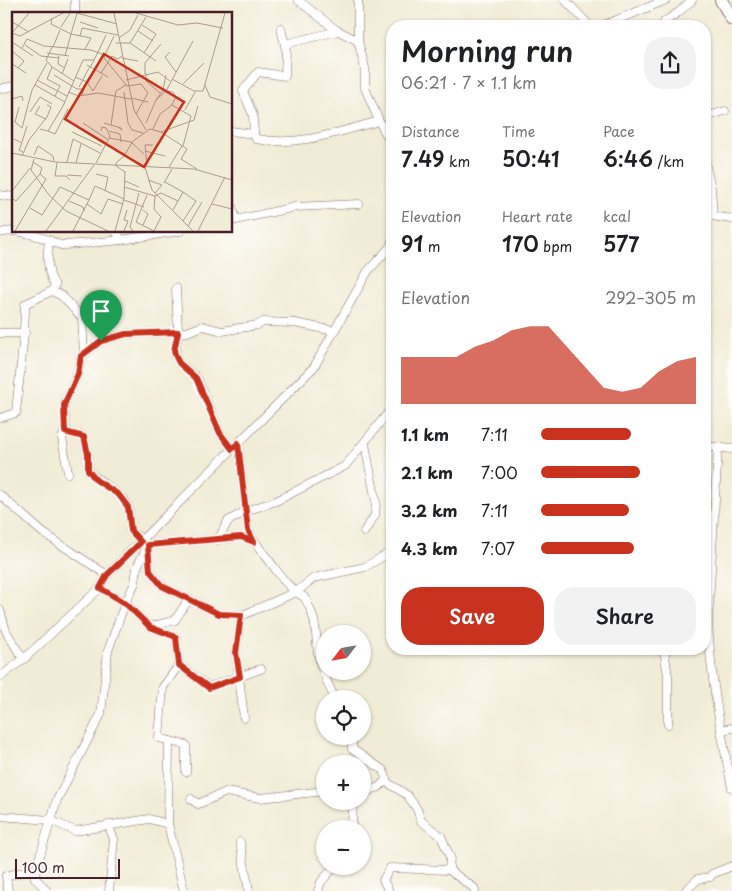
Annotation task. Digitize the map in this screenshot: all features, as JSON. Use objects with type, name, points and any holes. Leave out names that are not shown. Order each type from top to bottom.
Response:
[{"type":"highway","points":[[721,0],[732,19]]},
{"type":"street","points":[[298,0],[338,31],[358,41]]},
{"type":"street","points":[[358,0],[358,41],[365,68],[365,88],[386,134]]},
{"type":"street","points":[[565,0],[584,20]]},
{"type":"street","points":[[615,20],[652,3],[666,0]]},
{"type":"street","points":[[667,20],[680,12],[692,0]]},
{"type":"street","points":[[281,28],[285,44],[285,76],[258,72],[243,90],[253,115],[256,139],[299,142],[379,121]]},
{"type":"street","points":[[285,44],[338,31]]},
{"type":"street","points":[[711,116],[725,112]]},
{"type":"street","points":[[232,132],[254,134]]},
{"type":"street","points":[[234,220],[295,207],[359,204]]},
{"type":"street","points":[[711,216],[732,219]]},
{"type":"street","points":[[18,232],[49,240],[62,246],[72,243],[121,240],[173,232]]},
{"type":"street","points":[[117,232],[121,240]]},
{"type":"street","points":[[0,418],[16,413],[25,333],[25,304],[52,291],[55,285],[49,272],[47,252],[49,240]]},
{"type":"street","points":[[0,678],[100,588],[107,575],[145,544],[235,446],[314,366],[336,331],[368,271],[386,251]]},
{"type":"street","points":[[176,288],[178,332],[174,351],[176,357],[179,363],[196,378],[220,433],[235,446],[248,530],[254,542],[272,563],[280,578],[304,597],[316,621],[319,659],[331,690]]},
{"type":"street","points":[[52,291],[62,296],[82,318],[84,354]]},
{"type":"street","points":[[68,473],[62,438],[65,432],[64,405],[78,374],[81,356],[101,341],[126,334],[187,332],[203,326],[222,331],[258,325],[263,322],[296,323],[336,331]]},
{"type":"street","points":[[0,333],[25,333]]},
{"type":"street","points":[[218,540],[228,521],[246,511],[276,501],[346,466],[386,416]]},
{"type":"street","points":[[65,432],[84,437],[88,454],[88,470],[96,480],[119,495],[128,507],[131,531],[145,544],[150,571],[162,586],[219,614],[241,615],[296,592],[314,578],[365,568],[386,555]]},
{"type":"street","points":[[364,532],[375,515],[376,502],[365,444]]},
{"type":"street","points":[[711,447],[732,449]]},
{"type":"street","points":[[711,568],[718,448]]},
{"type":"street","points":[[0,494],[42,532],[107,575]]},
{"type":"street","points":[[145,544],[241,537],[254,542]]},
{"type":"street","points":[[47,891],[35,878],[36,869],[56,800],[101,714],[108,651],[134,583],[136,567],[145,544]]},
{"type":"street","points":[[100,588],[125,603],[150,627],[176,637],[179,665],[162,687],[159,738],[186,745],[186,772]]},
{"type":"street","points":[[150,627],[175,620],[188,599]]},
{"type":"street","points":[[0,610],[6,631],[23,659]]},
{"type":"street","points":[[241,615],[236,653],[244,718]]},
{"type":"street","points":[[665,655],[668,676],[668,724]]},
{"type":"street","points":[[710,655],[711,670],[732,788]]},
{"type":"street","points":[[179,665],[209,688],[261,669]]},
{"type":"street","points":[[721,730],[732,728]]},
{"type":"street","points":[[169,742],[168,824],[184,891]]},
{"type":"street","points":[[352,745],[352,749],[383,770],[386,778],[385,782],[371,790]]},
{"type":"street","points":[[385,782],[407,795],[416,809],[420,821],[441,836],[450,857],[449,870]]},
{"type":"street","points":[[191,799],[198,804],[226,792],[260,798],[316,792]]},
{"type":"street","points":[[0,816],[50,820],[75,831],[149,819],[168,824]]},
{"type":"street","points":[[108,825],[114,839],[109,891]]},
{"type":"street","points":[[240,842],[249,891]]},
{"type":"street","points":[[685,891],[698,879],[710,877],[712,874],[732,866]]},
{"type":"street","points":[[389,891],[383,880],[390,868],[449,870],[474,888],[475,891]]},
{"type":"street","points":[[8,891],[3,877],[36,869]]},
{"type":"street","points":[[318,891],[321,882],[327,875]]},
{"type":"route","points":[[178,332],[174,351],[179,363],[196,378],[220,433],[232,449],[238,443],[248,530],[254,542],[241,537],[148,545],[150,571],[162,586],[219,614],[241,615],[236,653],[240,677],[209,688],[179,665],[176,637],[150,627],[125,603],[100,588],[107,575],[141,542],[131,531],[128,507],[119,495],[96,480],[88,470],[88,454],[84,437],[65,432],[64,405],[78,374],[81,356],[101,341],[126,334],[178,332]]}]
